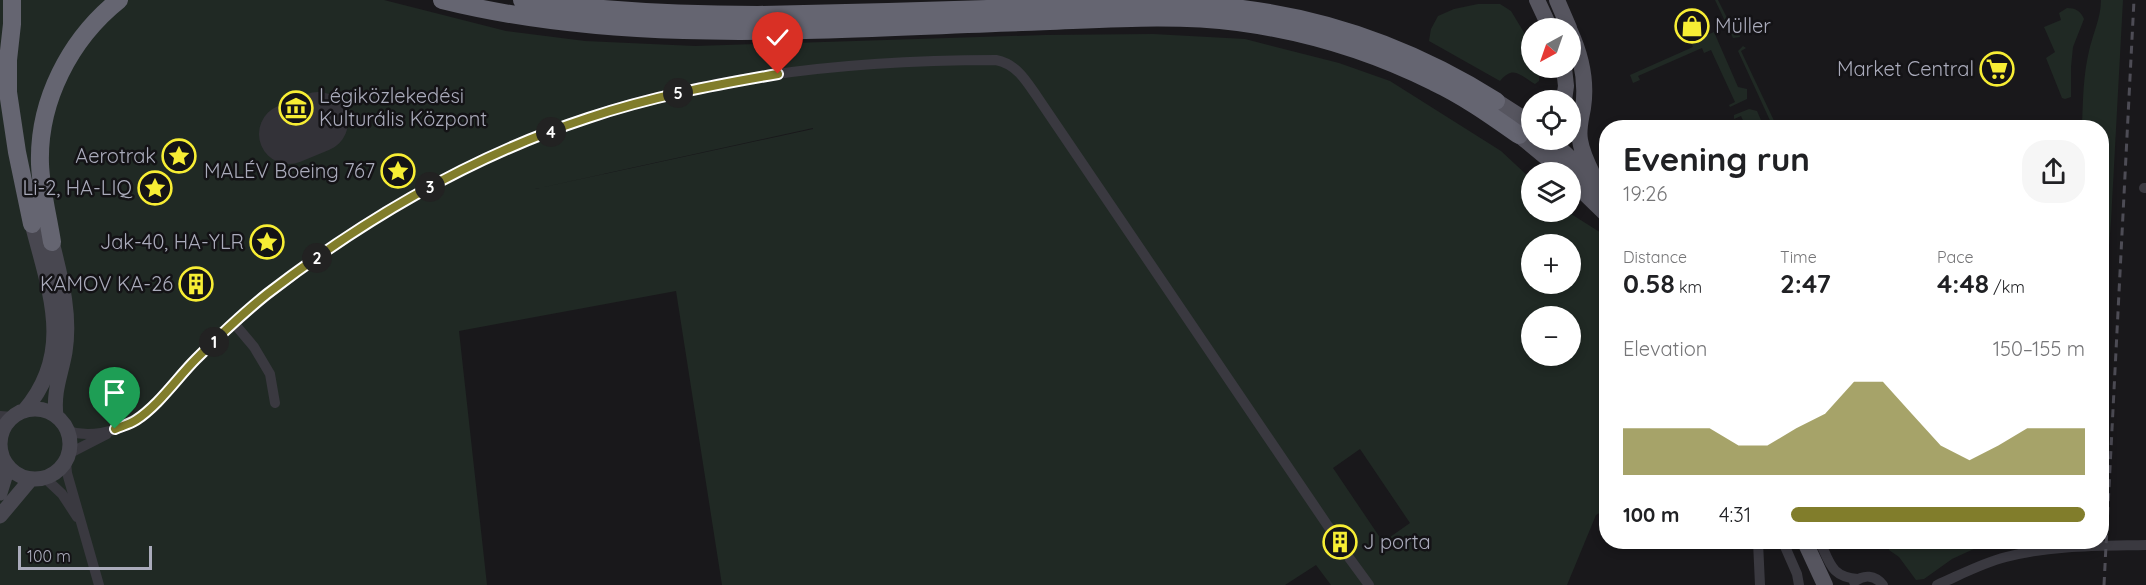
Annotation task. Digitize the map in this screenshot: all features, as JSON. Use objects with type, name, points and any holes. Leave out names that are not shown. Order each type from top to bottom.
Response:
[{"type":"highway","points":[[12,0],[8,85],[16,152],[32,224]]},
{"type":"highway","points":[[10,39],[25,0]]},
{"type":"highway","points":[[52,242],[40,163],[43,129],[49,100],[59,75],[81,37],[119,0]]},
{"type":"highway","points":[[442,0],[502,14],[548,21],[665,30],[759,30],[1139,19],[1237,22],[1311,38],[1390,63],[1436,82],[1521,128]]},
{"type":"highway","points":[[522,0],[609,10],[714,15],[1150,4],[1241,9],[1285,16],[1354,33],[1419,58],[1496,100]]},
{"type":"highway","points":[[11,112],[30,164],[52,242]]},
{"type":"main road","points":[[1537,0],[1545,18]]},
{"type":"main road","points":[[1581,66],[1584,86],[1580,139],[1583,153],[1595,179]]},
{"type":"main road","points":[[1581,95],[1584,86]]},
{"type":"main road","points":[[1496,100],[1521,122]]},
{"type":"main road","points":[[1496,100],[1521,109]]},
{"type":"main road","points":[[1556,150],[1599,184]]},
{"type":"main road","points":[[1581,190],[1599,207]]},
{"type":"main road","points":[[1797,549],[1814,585]]},
{"type":"main road","points":[[1808,549],[1825,585]]},
{"type":"street","points":[[0,516],[38,479],[57,472],[68,458],[115,429],[140,417],[234,322],[267,294],[333,246],[410,198],[481,161],[587,118],[655,98],[778,74],[855,66],[967,60],[1005,62],[1015,68],[1036,94],[1328,526]]},
{"type":"street","points":[[32,224],[53,308],[54,354],[44,382],[34,399],[12,415],[2,434],[0,447],[8,467],[16,474],[38,479],[62,494],[83,528]]},
{"type":"street","points":[[52,242],[66,310],[65,352],[55,390],[56,416]]},
{"type":"street","points":[[234,322],[254,347],[270,374],[275,403]]},
{"type":"street","points":[[12,415],[40,410],[56,416],[68,431],[71,442],[67,473],[99,585]]},
{"type":"street","points":[[68,431],[89,435],[115,429]]},
{"type":"street","points":[[0,493],[8,467]]},
{"type":"street","points":[[2109,546],[2146,545]]},
{"type":"street","points":[[1758,549],[1760,585]]},
{"type":"street","points":[[1786,549],[1797,574],[1799,585]]},
{"type":"street","points":[[1823,549],[1832,568],[1842,576],[1855,582],[1869,576],[1884,585]]},
{"type":"street","points":[[1937,585],[1982,565],[2030,551],[2046,549]]},
{"type":"street","points":[[1350,559],[1369,585]]},
{"type":"shaded area","points":[[0,0],[384,0],[506,31],[585,41],[695,46],[1045,35],[1153,34],[1245,39],[1339,63],[1390,81],[1501,151],[1521,170],[1521,222],[1581,220],[1599,232],[1599,513],[1596,515],[1567,585],[1331,585],[1316,565],[1285,585],[722,585],[676,291],[459,331],[487,585],[0,585]],"holes":[[[813,128],[813,129],[535,189]],[[1360,449],[1410,523],[1383,542],[1333,468]]]},
{"type":"shaded area","points":[[1715,0],[1718,0],[1735,34],[1739,32],[1740,37],[1733,38]]},
{"type":"shaded area","points":[[2101,0],[2123,0],[2109,246],[2109,120],[2082,120],[2089,51],[2100,13]]},
{"type":"shaded area","points":[[1478,4],[1500,4],[1511,11],[1521,28],[1521,75],[1509,73],[1500,81],[1429,41],[1431,29],[1438,16],[1454,9]]},
{"type":"shaded area","points":[[2067,8],[2077,10],[2084,19],[2073,47],[2071,97],[2065,99],[2062,98],[2046,58],[2055,52],[2044,27],[2061,20],[2059,13]]},
{"type":"shaded area","points":[[1714,32],[1738,87],[1747,89],[1747,99],[1730,107],[1729,105],[1735,102],[1711,50],[1704,53],[1702,48],[1638,76],[1640,80],[1633,83],[1630,75],[1693,47],[1691,42]]},
{"type":"shaded area","points":[[1743,46],[1746,48],[1741,51],[1774,120],[1770,120],[1738,51]]},
{"type":"shaded area","points":[[1526,78],[1539,78],[1535,84]]},
{"type":"shaded area","points":[[1749,109],[1757,111],[1761,120],[1743,120],[1741,116],[1734,119],[1734,115]]},
{"type":"shaded area","points":[[1974,549],[1952,559],[1924,579],[1916,580],[1899,557],[1889,550]]},
{"type":"runway","points":[[289,134],[318,122]]},
{"type":"tunnel","points":[[1328,526],[1350,559]]},
{"type":"railway","points":[[2109,488],[2134,0]]},
{"type":"railway","points":[[2104,585],[2106,549]]},
{"type":"place","name":"Müller","points":[[1692,26]]},
{"type":"place","name":"Market Central","points":[[1997,69]]},
{"type":"place","name":"Légiközlekedési Kulturális Központ","points":[[296,108]]},
{"type":"place","name":"Aerotrak","points":[[179,156]]},
{"type":"place","name":"MALÉV Boeing 767","points":[[398,171]]},
{"type":"place","name":"Li-2, HA-LIQ","points":[[155,188]]},
{"type":"place","name":"Jak-40, HA-YLR","points":[[267,242]]},
{"type":"place","name":"KAMOV KA-26","points":[[196,284]]},
{"type":"place","name":"J porta","points":[[1340,542]]},
{"type":"route","points":[[115,429],[140,417],[234,322],[267,294],[333,246],[410,198],[481,161],[587,118],[649,100],[778,74]]}]
